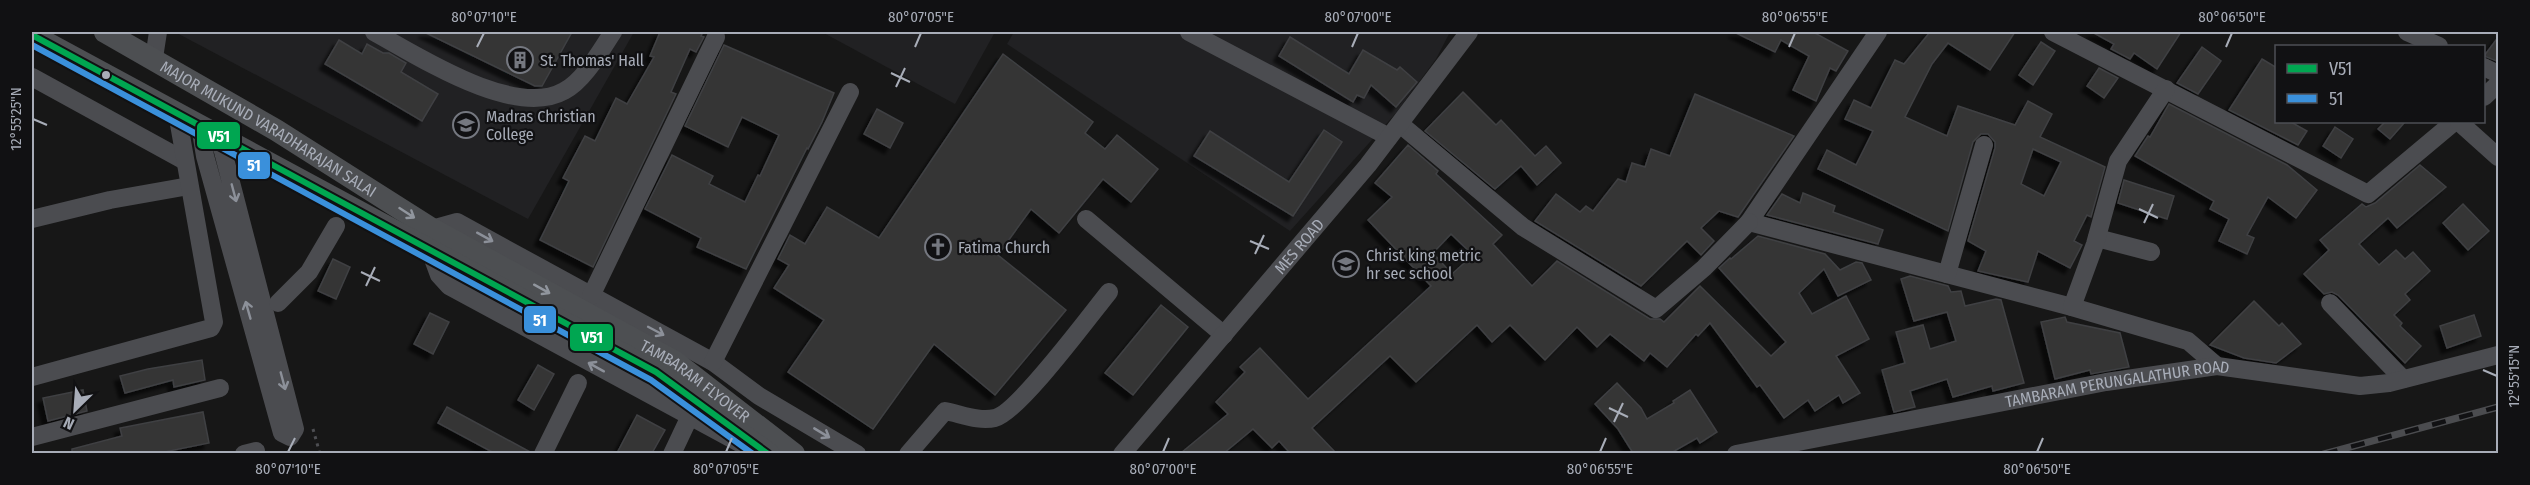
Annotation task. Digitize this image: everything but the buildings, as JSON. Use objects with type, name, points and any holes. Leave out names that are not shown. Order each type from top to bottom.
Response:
[{"type":"main road","name":"MAJOR MUKUND VARADHARAJAN SALAI","points":[[105,32],[154,58],[276,130],[430,239]]},
{"type":"main road","points":[[32,35],[210,131],[430,239]]},
{"type":"main road","name":"TAMBARAM FLYOVER","points":[[430,239],[487,270],[675,362],[795,453]]},
{"type":"main road","name":"TAMBARAM FLYOVER","points":[[487,270],[656,372],[769,453]]},
{"type":"street","points":[[154,58],[158,32]]},
{"type":"street","points":[[374,32],[459,79],[502,93],[539,99],[565,91],[586,71],[614,32]]},
{"type":"street","points":[[1189,32],[1394,130],[1523,227],[1656,309],[1704,268],[1749,222],[1878,32]]},
{"type":"street","name":"MES ROAD","points":[[1122,453],[1360,174],[1469,32]]},
{"type":"street","points":[[2053,32],[2368,194],[2453,123]]},
{"type":"street","points":[[2407,32],[2437,45]]},
{"type":"street","points":[[591,296],[716,37]]},
{"type":"street","points":[[2485,67],[2499,74]]},
{"type":"street","points":[[32,77],[184,162]]},
{"type":"street","points":[[2485,96],[2499,84]]},
{"type":"street","points":[[2072,307],[2097,238],[2118,161],[2166,89]]},
{"type":"street","points":[[713,362],[850,92]]},
{"type":"street","points":[[32,377],[211,328],[214,322],[177,113]]},
{"type":"street","points":[[2460,123],[2499,157]]},
{"type":"street","points":[[210,131],[295,429],[290,437],[282,433],[205,156],[210,131]]},
{"type":"street","points":[[1947,274],[1984,145]]},
{"type":"street","points":[[32,219],[111,200],[189,186]]},
{"type":"street","points":[[1086,219],[1224,335]]},
{"type":"street","points":[[759,453],[689,418],[449,286],[439,275],[430,239],[457,222],[713,362],[759,396],[856,453]]},
{"type":"street","points":[[1749,222],[2072,307],[2188,341],[2217,366]]},
{"type":"street","points":[[278,303],[309,272],[336,226]]},
{"type":"street","points":[[2097,238],[2151,252]]},
{"type":"street","points":[[908,453],[945,411],[980,419],[995,418],[1007,413],[1053,362],[1109,292]]},
{"type":"street","points":[[2330,303],[2403,379]]},
{"type":"street","name":"TAMBARAM PERUNGALATHUR ROAD","points":[[1736,453],[2094,384],[2217,366],[2360,386],[2403,379],[2499,355]]},
{"type":"street","points":[[543,453],[578,383]]},
{"type":"street","points":[[32,437],[220,388]]},
{"type":"street","points":[[672,453],[689,418]]},
{"type":"shaded area","name":"Madras Christian College","points":[[175,32],[634,32],[528,219]]},
{"type":"shaded area","points":[[822,32],[995,32],[955,104]]},
{"type":"shaded area","points":[[1014,32],[1450,32],[1436,59],[1396,113],[1290,231],[1007,44]]},
{"type":"railway","points":[[2324,454],[2498,407]]},
{"type":"transit line","name":"V51","points":[[32,35],[656,372],[768,454]]},
{"type":"transit line","name":"51","points":[[32,45],[651,380],[753,454]]},
{"type":"place","name":"St. Thomas' Hall","points":[[520,60]]},
{"type":"place","name":"Madras Christian College","points":[[466,125]]},
{"type":"place","name":"Fatima Church","points":[[938,247]]},
{"type":"place","name":"Christ king metric hr sec school","points":[[1346,264]]}]
